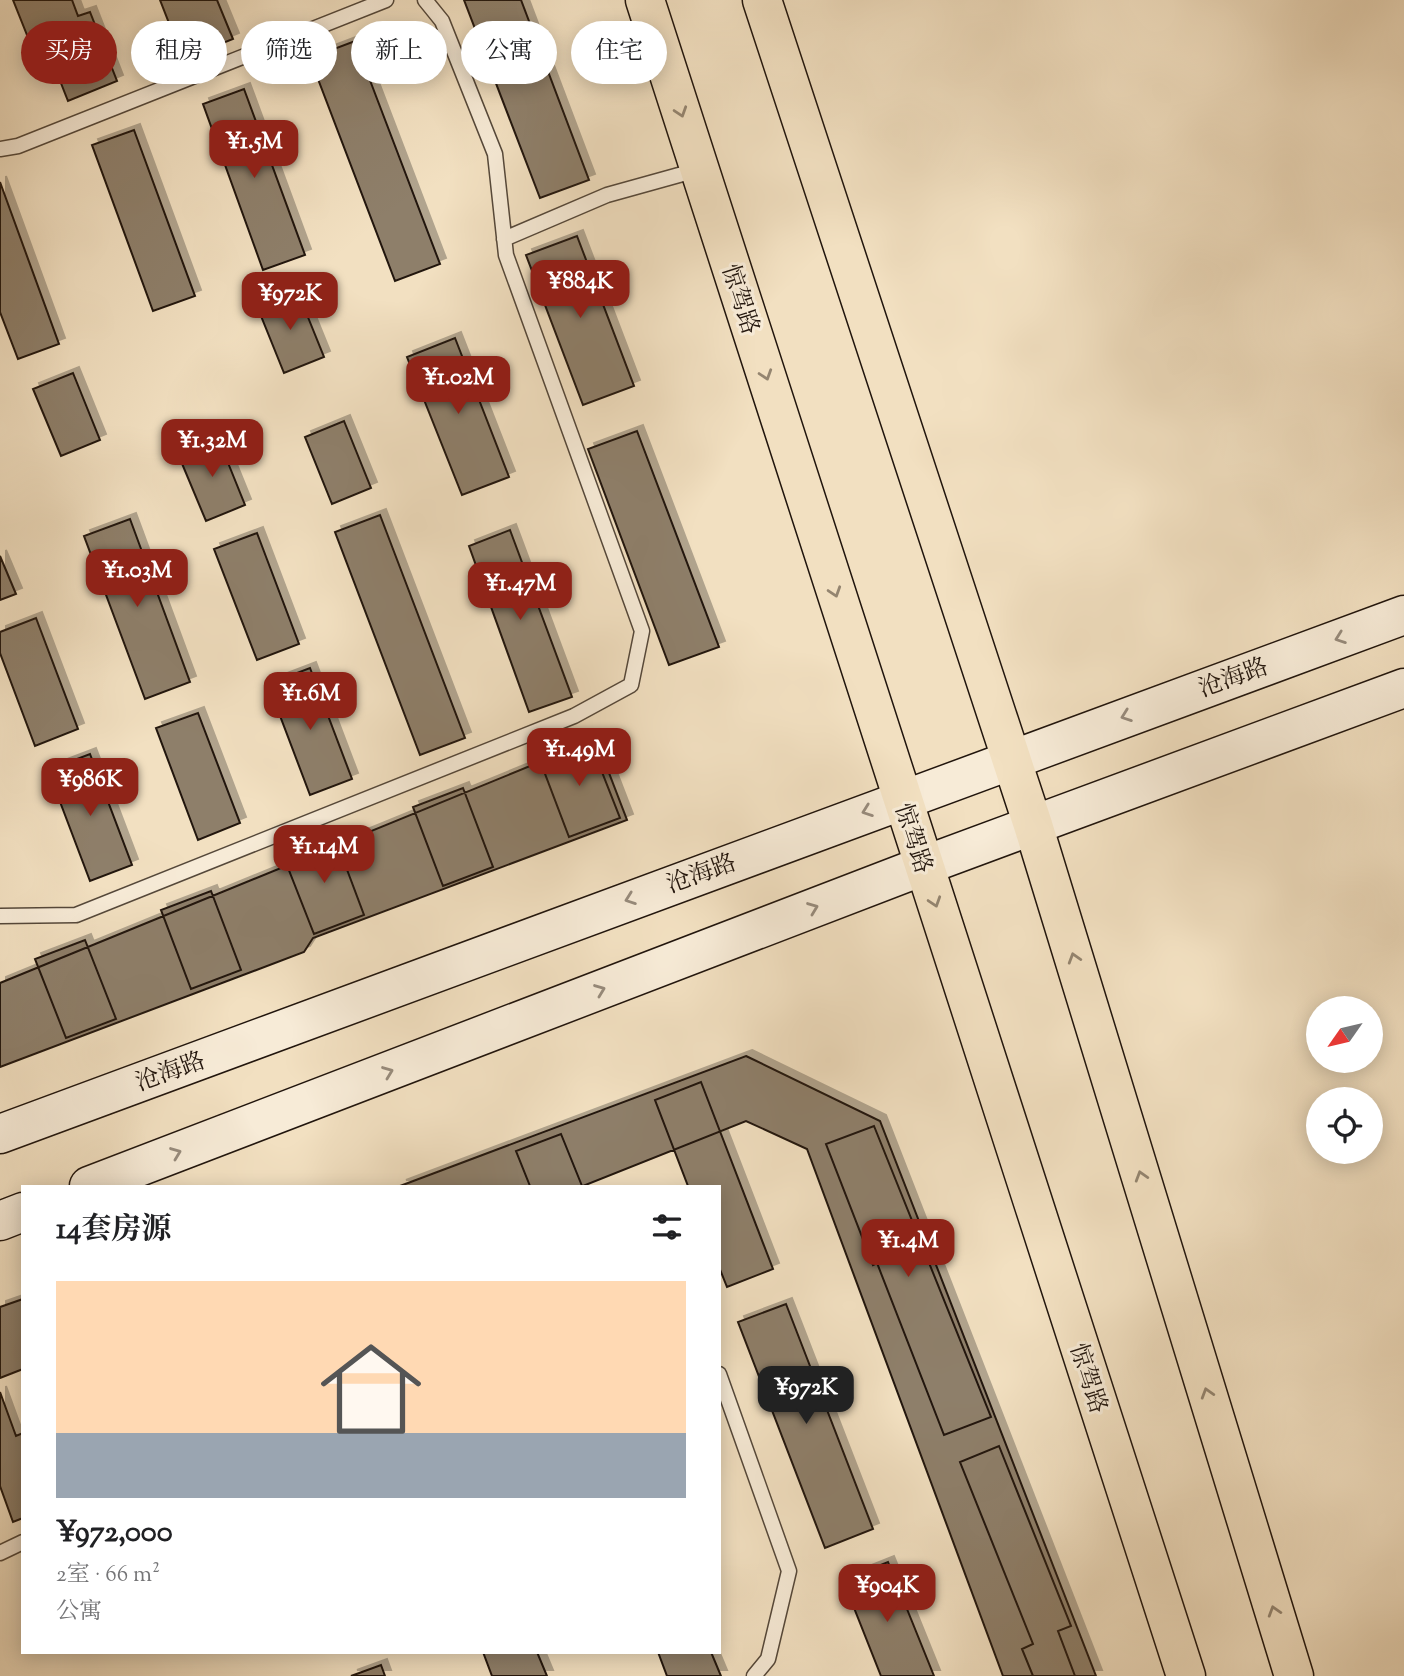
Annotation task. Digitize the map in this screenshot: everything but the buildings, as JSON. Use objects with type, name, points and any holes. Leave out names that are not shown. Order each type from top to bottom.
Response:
[{"type":"main road","name":"惊驾路","points":[[646,0],[901,799],[1186,1676]]},
{"type":"main road","points":[[762,0],[1033,825],[1294,1676]]},
{"type":"main road","name":"沧海路","points":[[0,1134],[1011,758],[1404,615]]},
{"type":"main road","points":[[92,1185],[923,866],[1404,688]]},
{"type":"main road","points":[[0,1221],[21,1213]]},
{"type":"lane","points":[[0,149],[18,146],[386,0]]},
{"type":"lane","points":[[0,916],[76,915],[574,716],[631,685],[642,631],[506,255],[495,154],[442,21],[425,0]]},
{"type":"lane","points":[[504,239],[607,195],[699,169]]},
{"type":"lane","points":[[721,1380],[789,1571],[768,1659],[754,1676]]},
{"type":"lane","points":[[0,1553],[21,1543]]}]
